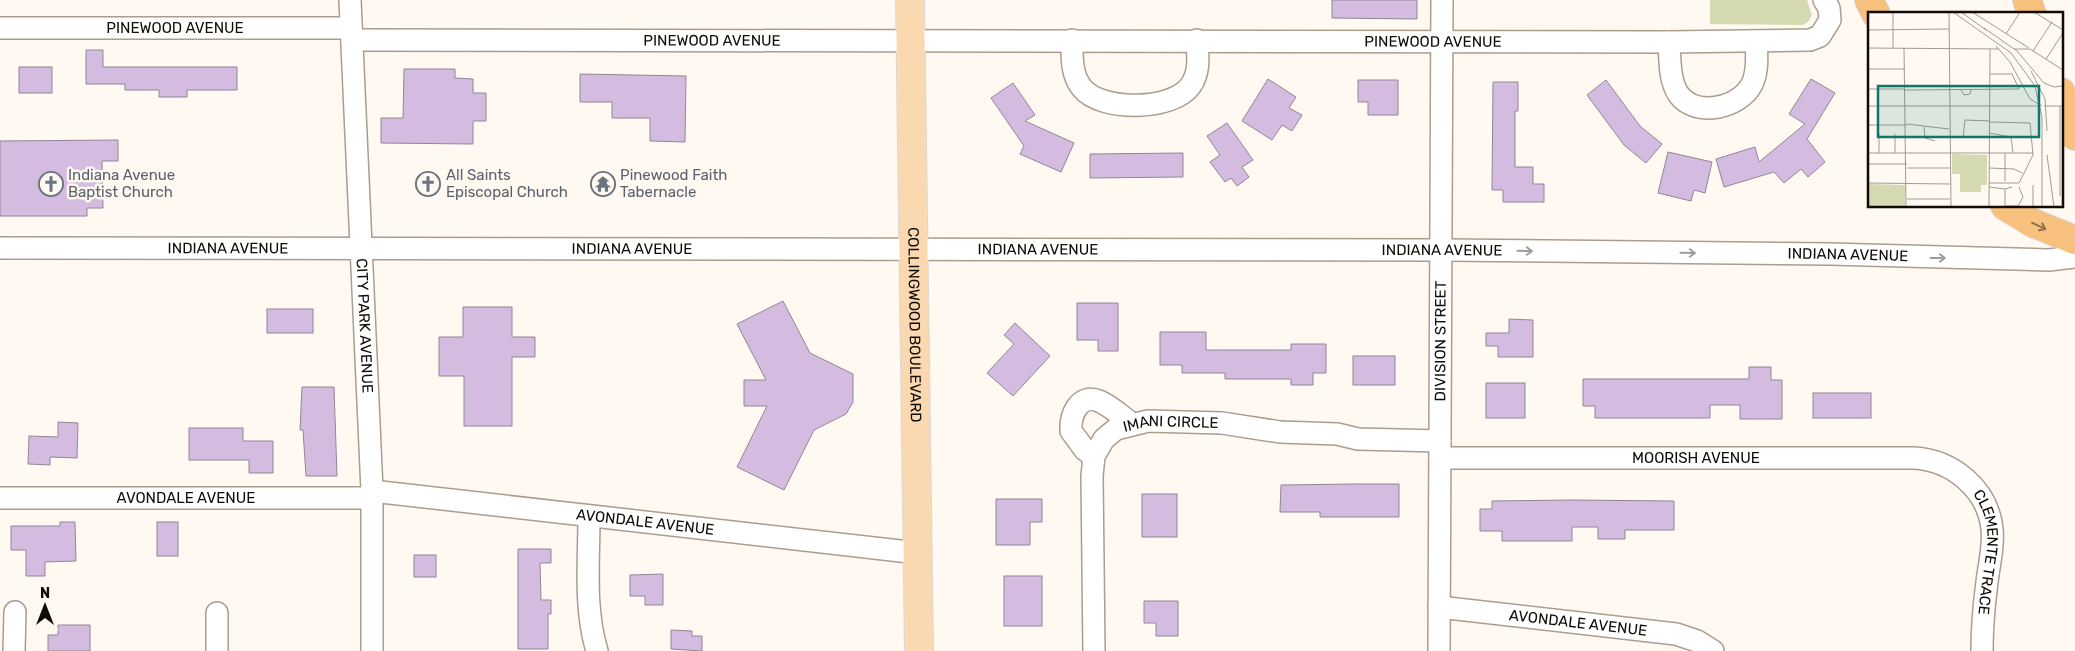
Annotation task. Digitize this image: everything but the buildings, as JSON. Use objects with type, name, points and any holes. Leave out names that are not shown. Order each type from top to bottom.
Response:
[{"type":"highway","points":[[1869,0],[1875,12]]},
{"type":"highway","points":[[2027,0],[2031,12]]},
{"type":"highway","points":[[2062,95],[2075,136]]},
{"type":"highway","points":[[2007,208],[2033,223],[2075,240]]},
{"type":"main road","name":"COLLINGWOOD BOULEVARD","points":[[910,0],[919,651]]},
{"type":"street","name":"CITY PARK AVENUE","points":[[350,0],[372,494],[372,651]]},
{"type":"street","name":"DIVISION STREET","points":[[1439,651],[1442,0]]},
{"type":"street","name":"PINEWOOD AVENUE","points":[[0,28],[911,40],[1756,42],[1810,40],[1815,38],[1827,28],[1830,20],[1827,4]]},
{"type":"street","points":[[1072,40],[1074,69],[1081,87],[1094,98],[1113,104],[1157,104],[1168,102],[1185,92],[1196,75],[1197,40]]},
{"type":"street","points":[[1669,42],[1672,79],[1680,96],[1700,107],[1727,106],[1747,92],[1753,82],[1756,70],[1756,42]]},
{"type":"street","name":"INDIANA AVENUE","points":[[0,248],[1442,250],[1830,254],[2049,260],[2075,257]]},
{"type":"street","points":[[1094,651],[1092,476],[1094,456],[1085,450],[1071,431],[1072,412],[1086,400],[1097,400],[1131,424]]},
{"type":"street","name":"IMANI CIRCLE","points":[[1094,456],[1104,440],[1116,429],[1131,424],[1169,420],[1194,420],[1280,432],[1337,434],[1358,426],[1440,441]]},
{"type":"street","name":"MOORISH AVENUE","points":[[1440,441],[1914,458],[1935,462],[1950,468]]},
{"type":"street","name":"CLEMENTE TRACE","points":[[1950,468],[1976,489],[1984,503],[1991,523],[1992,549],[1984,604],[1982,651]]},
{"type":"street","name":"AVONDALE AVENUE","points":[[0,498],[372,494],[918,553]]},
{"type":"street","points":[[589,517],[588,606],[597,651]]},
{"type":"street","name":"AVONDALE AVENUE","points":[[1439,606],[1676,634],[1697,641],[1713,651]]},
{"type":"street","points":[[14,612],[14,651]]},
{"type":"street","points":[[217,613],[217,651]]},
{"type":"green space","points":[[1710,0],[1807,0],[1812,15],[1809,21],[1803,25],[1710,24]]},
{"type":"place","name":"Indiana Avenue Baptist Church","points":[[51,184]]},
{"type":"place","name":"All Saints Episcopal Church","points":[[428,184]]},
{"type":"place","name":"Pinewood Faith Tabernacle","points":[[603,184]]}]
